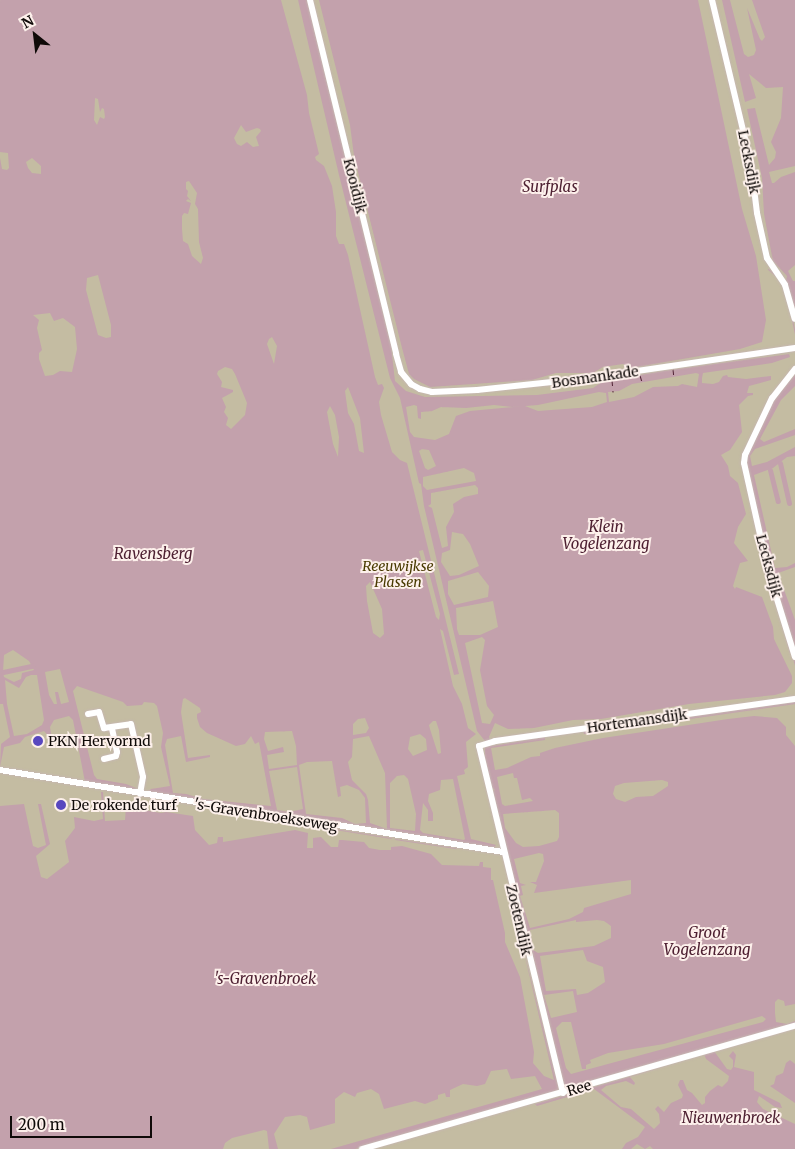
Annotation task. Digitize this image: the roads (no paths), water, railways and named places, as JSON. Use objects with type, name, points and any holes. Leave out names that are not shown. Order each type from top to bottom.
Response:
[{"type":"street","name":"Kooidijk","points":[[310,0],[401,372]]},
{"type":"street","name":"Lecksdijk","points":[[712,0],[752,173],[757,213],[767,258],[786,285],[795,319]]},
{"type":"street","name":"Bosmankade","points":[[401,372],[406,381],[420,390],[432,392],[477,390],[589,378],[795,348]]},
{"type":"street","name":"Lecksdijk","points":[[795,369],[772,398],[744,455],[744,463],[768,570],[795,657]]},
{"type":"street","name":"Hortemansdijk","points":[[484,744],[795,699]]},
{"type":"street","points":[[88,714],[99,712],[104,728],[131,724],[143,777],[140,794]]},
{"type":"street","points":[[104,759],[116,756],[117,752],[112,728]]},
{"type":"street","name":"Zoetendijk","points":[[484,744],[503,852],[561,1088]]},
{"type":"street","name":"'s-Gravenbroekseweg","points":[[0,770],[503,852]]},
{"type":"street","name":"Ree","points":[[362,1149],[561,1088],[795,1026]]},
{"type":"water","name":"Ravensberg","points":[[0,0],[281,0],[307,95],[309,113],[319,154],[315,157],[324,166],[332,186],[336,212],[336,236],[339,244],[344,244],[348,255],[375,377],[378,385],[382,384],[384,388],[379,402],[381,415],[392,452],[400,460],[407,463],[459,674],[454,675],[443,631],[440,629],[453,686],[462,704],[468,728],[476,734],[466,742],[468,767],[464,770],[465,774],[457,776],[471,839],[496,845],[492,849],[147,792],[151,789],[170,786],[161,747],[163,733],[157,706],[154,703],[144,702],[142,705],[127,706],[123,702],[77,686],[73,691],[94,775],[97,779],[126,784],[136,788],[135,791],[85,782],[73,720],[69,716],[54,720],[50,727],[52,740],[44,731],[25,737],[20,743],[4,747],[0,767],[1,744],[10,737],[3,704],[0,704],[0,158],[2,169],[7,170],[9,168],[8,153],[0,152]],"holes":[[[95,98],[98,99],[100,112],[102,108],[104,109],[105,117],[104,119],[100,117],[97,125],[94,120]],[[241,125],[246,132],[257,128],[260,129],[261,131],[256,137],[259,146],[253,147],[247,142],[241,146],[237,144],[234,138]],[[32,158],[41,166],[41,174],[32,173],[26,162]],[[189,181],[197,193],[195,204],[198,209],[199,242],[203,258],[201,264],[192,256],[188,244],[183,241],[182,216],[184,213],[188,214],[191,203],[186,201],[188,199],[191,201],[187,196],[188,191],[186,189],[186,182]],[[98,275],[111,325],[111,337],[106,338],[98,335],[86,290],[87,278]],[[50,313],[54,321],[63,318],[75,327],[77,349],[72,372],[60,371],[53,375],[45,376],[39,359],[39,353],[42,350],[37,328],[39,320],[33,315]],[[272,337],[277,346],[274,364],[267,344]],[[225,367],[232,369],[247,403],[245,415],[231,429],[226,425],[228,418],[224,412],[226,407],[222,398],[233,392],[233,390],[221,387],[222,382],[217,374],[218,371]],[[348,387],[360,418],[364,453],[359,451],[354,424],[348,413],[345,391]],[[330,406],[335,415],[339,437],[338,457],[333,444],[327,412]],[[423,550],[440,614],[439,620],[436,617],[419,551]],[[370,582],[382,609],[384,634],[380,638],[373,633],[367,601],[366,586]],[[13,650],[29,661],[34,670],[22,673],[21,679],[14,682],[4,677],[3,672],[4,655]],[[60,669],[69,702],[61,704],[58,692],[55,692],[57,704],[54,704],[49,695],[45,672]],[[37,675],[44,720],[42,725],[27,734],[14,736],[7,704],[5,680],[19,688],[26,677]],[[185,698],[200,708],[201,712],[197,714],[197,718],[200,727],[207,733],[236,746],[245,744],[251,736],[255,744],[259,742],[271,806],[203,799],[186,794],[173,793],[165,745],[167,739],[181,736],[186,762],[210,757],[210,755],[188,758],[181,712],[183,699]],[[365,718],[369,728],[366,733],[353,735],[353,724],[358,719]],[[433,721],[436,721],[439,730],[441,753],[438,754],[429,725]],[[292,731],[296,746],[297,765],[269,769],[267,755],[284,752],[283,747],[268,751],[264,739],[265,732]],[[420,734],[426,739],[427,750],[413,756],[408,749],[410,737]],[[369,736],[385,773],[387,829],[370,823],[366,794],[352,780],[348,762],[352,757],[353,739]],[[332,761],[338,797],[341,796],[340,787],[347,785],[359,790],[365,798],[366,823],[355,824],[342,818],[306,814],[299,765],[307,762]],[[297,767],[303,809],[289,812],[277,810],[269,771]],[[404,775],[408,779],[416,814],[415,831],[390,828],[390,783],[397,776]],[[453,779],[464,840],[423,833],[420,830],[423,803],[428,810],[428,821],[433,821],[433,813],[428,801],[429,794],[440,790],[441,780]]]},
{"type":"water","points":[[298,0],[307,0],[391,346],[395,381],[406,391],[425,397],[537,395],[593,388],[602,382],[602,378],[606,381],[663,371],[789,354],[790,357],[772,363],[703,373],[702,378],[702,383],[713,384],[719,382],[723,376],[727,375],[728,377],[746,379],[771,376],[771,380],[749,386],[747,393],[753,393],[753,395],[748,396],[739,405],[742,432],[730,450],[721,455],[728,466],[730,476],[738,483],[746,514],[738,527],[734,543],[748,561],[740,563],[733,586],[735,589],[736,587],[762,597],[773,627],[774,639],[792,676],[792,683],[785,692],[775,695],[689,704],[601,719],[573,720],[534,728],[508,729],[495,723],[489,737],[492,746],[545,737],[545,740],[491,748],[495,770],[507,768],[531,757],[540,756],[540,753],[555,748],[603,738],[754,716],[777,718],[786,727],[786,735],[795,746],[795,1004],[785,1006],[784,1001],[778,999],[775,1002],[775,1013],[776,1022],[787,1024],[795,1021],[795,1024],[568,1089],[563,1086],[557,1091],[355,1149],[331,1149],[542,1089],[535,1076],[511,1079],[507,1069],[491,1071],[485,1084],[477,1086],[463,1084],[450,1090],[450,1097],[446,1097],[445,1093],[438,1095],[438,1099],[425,1104],[415,1101],[384,1109],[379,1094],[371,1089],[357,1093],[355,1097],[344,1092],[335,1099],[335,1123],[310,1130],[307,1117],[300,1115],[285,1117],[274,1134],[278,1149],[269,1149],[267,1131],[264,1130],[232,1138],[225,1143],[223,1149],[0,1149],[0,806],[24,804],[33,846],[38,848],[46,845],[38,804],[41,804],[50,844],[36,856],[41,877],[47,879],[69,862],[65,841],[75,828],[74,817],[94,821],[103,819],[101,792],[103,792],[105,821],[125,820],[126,807],[193,816],[195,830],[209,845],[217,843],[218,837],[223,837],[223,842],[295,830],[308,833],[307,848],[313,848],[313,838],[321,837],[331,847],[338,847],[339,840],[364,842],[369,848],[380,850],[391,850],[391,847],[402,846],[431,854],[442,865],[479,866],[480,862],[483,862],[483,867],[491,868],[491,880],[493,880],[505,933],[505,942],[520,977],[534,1052],[533,1063],[544,1076],[554,1080],[523,948],[558,1084],[493,791],[495,790],[491,787],[485,759],[485,741],[477,731],[400,398],[390,378],[339,175]],"holes":[[[699,374],[697,387],[682,384],[678,386],[653,387],[634,397],[609,402],[608,392],[619,391],[632,384]],[[599,392],[606,393],[607,402],[592,407],[538,411],[525,406]],[[417,406],[418,418],[421,419],[421,412],[432,411],[441,407],[525,406],[470,411],[456,416],[449,434],[435,440],[414,437],[410,432],[406,407]],[[422,449],[429,450],[436,466],[428,470],[425,468],[419,451]],[[464,468],[474,473],[476,481],[427,490],[423,486],[423,477]],[[475,485],[478,488],[478,494],[464,497],[453,504],[454,512],[446,527],[448,546],[442,548],[432,508],[428,506],[431,504],[431,493]],[[452,532],[463,534],[470,544],[479,566],[459,575],[450,576],[441,562],[442,553],[450,550]],[[478,572],[489,586],[488,597],[454,605],[448,594],[448,581]],[[493,601],[498,627],[480,635],[459,635],[456,608]],[[482,637],[485,640],[480,670],[487,706],[494,715],[490,724],[482,723],[465,643]],[[513,773],[514,778],[517,778],[522,800],[530,798],[533,801],[505,806],[502,804],[497,777]],[[662,780],[668,782],[668,786],[653,796],[636,797],[625,802],[616,799],[613,794],[615,786],[624,783]],[[555,810],[559,813],[559,837],[557,841],[539,846],[523,847],[516,843],[505,828],[503,814]],[[539,853],[543,854],[544,861],[536,882],[530,882],[537,885],[534,893],[631,880],[631,894],[584,908],[583,912],[569,919],[530,928],[520,896],[523,895],[521,886],[526,885],[520,883],[514,859]],[[576,920],[576,922],[604,921],[611,926],[611,938],[594,946],[538,953],[533,950],[530,930]],[[583,950],[587,961],[603,967],[605,982],[588,993],[577,995],[576,989],[546,991],[540,956]],[[573,991],[577,1012],[551,1018],[544,995]],[[762,1016],[766,1019],[763,1022],[571,1074],[566,1068],[556,1028],[562,1022],[571,1022],[582,1069],[586,1069],[586,1065],[591,1063],[590,1060],[608,1053],[664,1044]]]},
{"type":"water","name":"Surfplas","points":[[319,0],[698,0],[742,209],[756,256],[766,320],[762,342],[740,349],[631,368],[623,364],[603,367],[593,373],[556,373],[532,380],[430,387],[414,379],[409,374],[402,348],[354,156],[350,125]]},
{"type":"water","points":[[722,0],[730,0],[744,54],[748,57],[754,55],[756,50],[747,8],[760,39],[762,41],[765,37],[752,0],[795,0],[795,166],[769,172],[772,183],[774,183],[781,177],[795,172],[795,265],[788,271],[793,281],[795,281],[795,311],[786,280],[787,276],[773,261],[764,214],[762,178],[747,109],[755,108],[769,165],[775,158],[776,152],[771,142],[781,118],[783,87],[766,88],[749,74],[756,98],[745,102]]},
{"type":"water","points":[[795,375],[795,386],[781,400],[760,439],[764,442],[795,429],[795,435],[755,449],[750,456],[752,466],[767,462],[795,447],[795,456],[787,457],[773,468],[754,475],[775,568],[787,567],[795,563],[795,567],[778,573],[795,620],[795,650],[769,565],[747,466],[747,456],[776,396]]},
{"type":"water","points":[[795,702],[795,704],[584,734],[583,731]]},
{"type":"water","name":"Nieuwenbroek","points":[[714,1051],[727,1069],[731,1070],[733,1060],[729,1056],[733,1051],[736,1055],[734,1067],[754,1072],[754,1090],[780,1103],[782,1108],[775,1107],[759,1096],[757,1102],[763,1109],[795,1124],[795,1149],[653,1149],[650,1146],[645,1149],[637,1144],[631,1149],[622,1149],[626,1143],[638,1137],[645,1127],[594,1089],[537,1106],[535,1104],[670,1065],[630,1077],[635,1083],[634,1085],[626,1081],[606,1086],[601,1090],[621,1107],[631,1109],[654,1129],[660,1123],[659,1114],[655,1109],[658,1106],[664,1112],[671,1103],[682,1098],[683,1095],[678,1085],[680,1080],[683,1080],[687,1090],[702,1105],[705,1103],[705,1097],[710,1091],[718,1085],[722,1087],[728,1081],[729,1076],[706,1059],[704,1054]]},
{"type":"water","name":"Nieuwenbroek","points":[[790,1060],[795,1064],[795,1103],[770,1086],[774,1084],[776,1076],[783,1073],[786,1063]]},
{"type":"waterway","points":[[768,269],[775,275]]},
{"type":"waterway","points":[[791,315],[795,334]]},
{"type":"waterway","points":[[780,463],[789,503]]},
{"type":"waterway","points":[[770,470],[778,501]]},
{"type":"waterway","points":[[785,635],[790,652]]},
{"type":"waterway","points":[[793,658],[795,665]]},
{"type":"waterway","points":[[3,672],[32,666]]},
{"type":"waterway","points":[[260,817],[309,825]]},
{"type":"waterway","points":[[310,825],[391,838]]},
{"type":"waterway","points":[[395,839],[455,848]]},
{"type":"place","name":"PKN Hervormd","points":[[38,741]]},
{"type":"place","name":"De rokende turf","points":[[61,805]]},
{"type":"water label","name":"Klein Vogelenzang","points":[[606,534]]},
{"type":"water label","name":"Groot Vogelenzang","points":[[707,940]]},
{"type":"water label","name":"'s-Gravenbroek","points":[[265,979]]},
{"type":"park label","name":"Reeuwijkse Plassen","points":[[398,574]]}]
